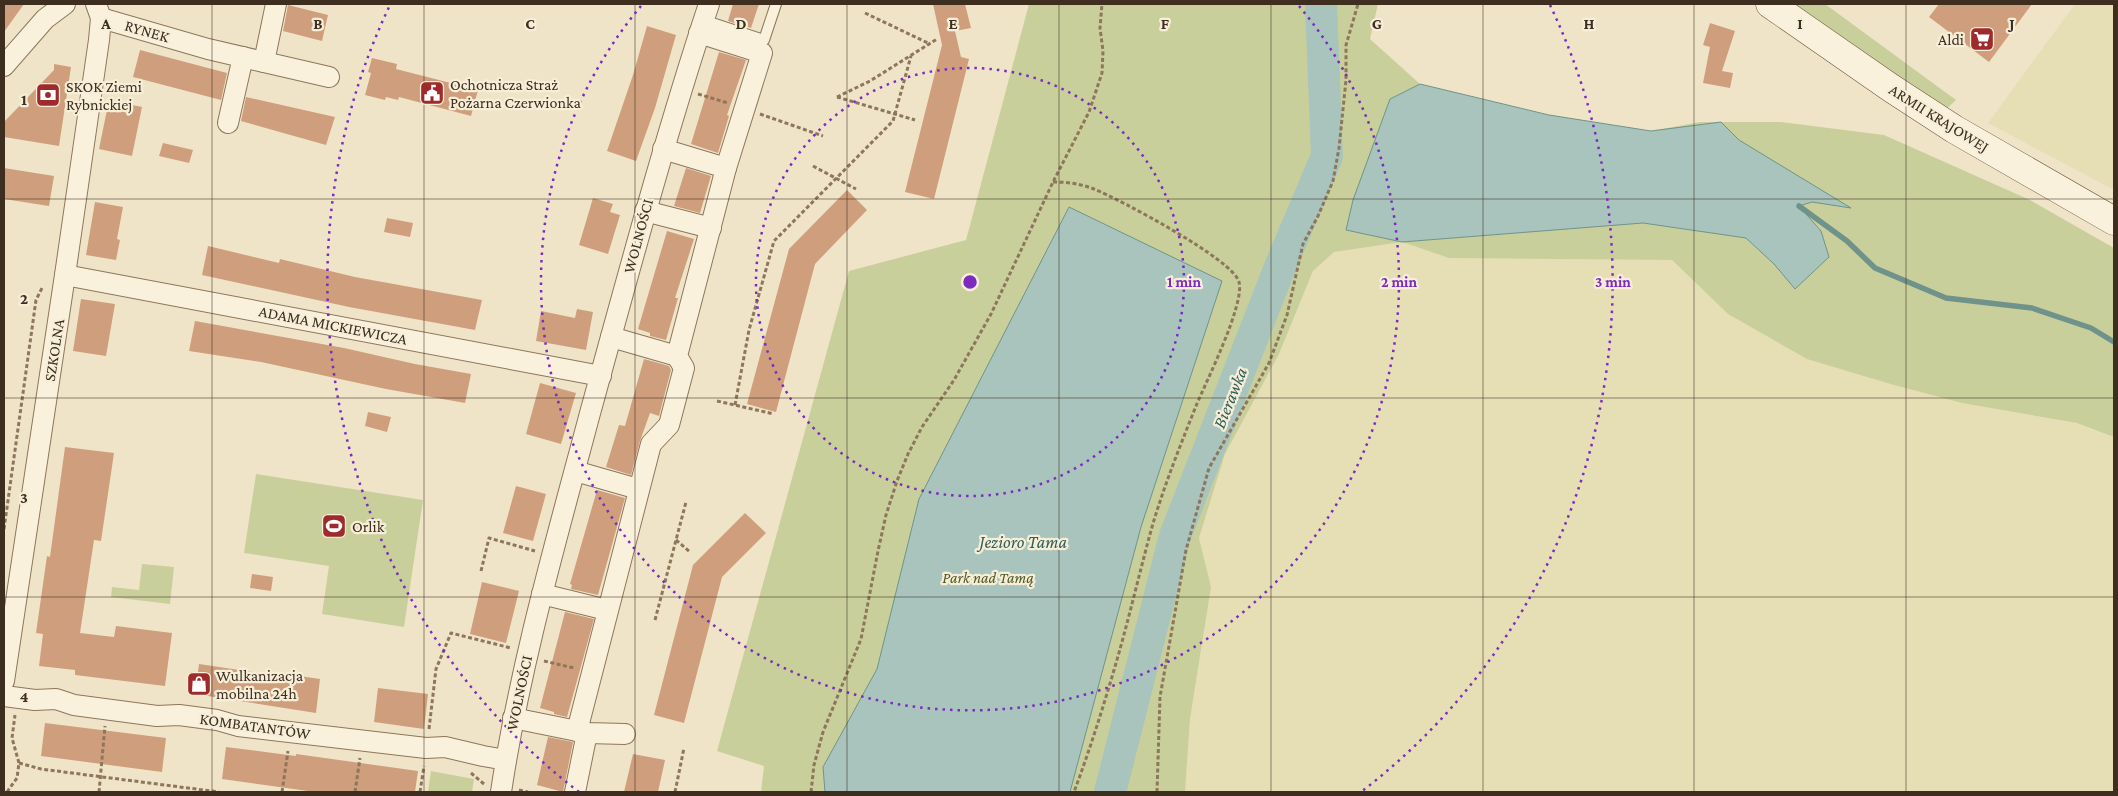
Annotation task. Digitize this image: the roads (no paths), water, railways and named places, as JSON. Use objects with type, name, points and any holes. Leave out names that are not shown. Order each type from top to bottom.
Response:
[{"type":"street","points":[[4,66],[45,19],[65,4]]},
{"type":"street","points":[[264,62],[276,4]]},
{"type":"street","name":"ARMII KRAJOWEJ","points":[[1770,4],[1954,129],[2114,221]]},
{"type":"street","name":"RYNEK","points":[[98,11],[210,42],[264,62],[329,76]]},
{"type":"street","name":"SZKOLNA","points":[[4,681],[66,275],[98,11]]},
{"type":"street","points":[[677,356],[726,168],[762,53],[704,19]]},
{"type":"street","name":"WOLNOŚCI","points":[[495,791],[506,760],[513,718],[542,594],[600,376],[662,150],[704,19]]},
{"type":"street","points":[[228,123],[244,56]]},
{"type":"street","points":[[662,150],[726,168]]},
{"type":"street","points":[[645,211],[711,228]]},
{"type":"street","name":"ADAMA MICKIEWICZA","points":[[66,275],[600,376]]},
{"type":"street","points":[[575,792],[592,672],[638,489],[651,444],[669,425],[684,368],[677,356],[611,337]]},
{"type":"street","points":[[575,471],[638,489]]},
{"type":"street","points":[[542,594],[607,610]]},
{"type":"street","name":"KOMBATANTÓW","points":[[10,702],[56,699],[74,705],[157,716],[179,715],[216,720],[238,726],[426,748],[445,747],[506,760]]},
{"type":"street","points":[[513,718],[582,732],[625,734]]},
{"type":"lane","points":[[704,19],[764,40],[776,4]]},
{"type":"water","points":[[1420,84],[1549,115],[1651,131],[1721,122],[1739,140],[1851,208],[1812,202],[1799,206],[1821,231],[1829,257],[1795,289],[1774,264],[1746,238],[1643,223],[1402,242],[1346,230],[1353,200],[1390,99]]},
{"type":"water","name":"Jezioro Tama","points":[[1069,207],[1222,281],[1141,527],[1070,792],[825,792],[823,767],[877,669],[919,499]]},
{"type":"waterway","name":"Bierawka","points":[[1110,792],[1175,536],[1280,267],[1327,156],[1321,4]]},
{"type":"waterway","points":[[1799,206],[1847,241],[1875,268],[1946,298],[2032,308],[2091,328],[2114,342]]},
{"type":"place","name":"Aldi","points":[[1982,39]]},
{"type":"place","name":"Ochotnicza Straż Pożarna Czerwionka","points":[[432,93]]},
{"type":"place","name":"SKOK Ziemi Rybnickiej","points":[[48,95]]},
{"type":"place","name":"Orlik","points":[[334,526]]},
{"type":"place","name":"Wulkanizacja mobilna 24h","points":[[199,684]]},
{"type":"park label","name":"Park nad Tamą","points":[[988,577]]}]
